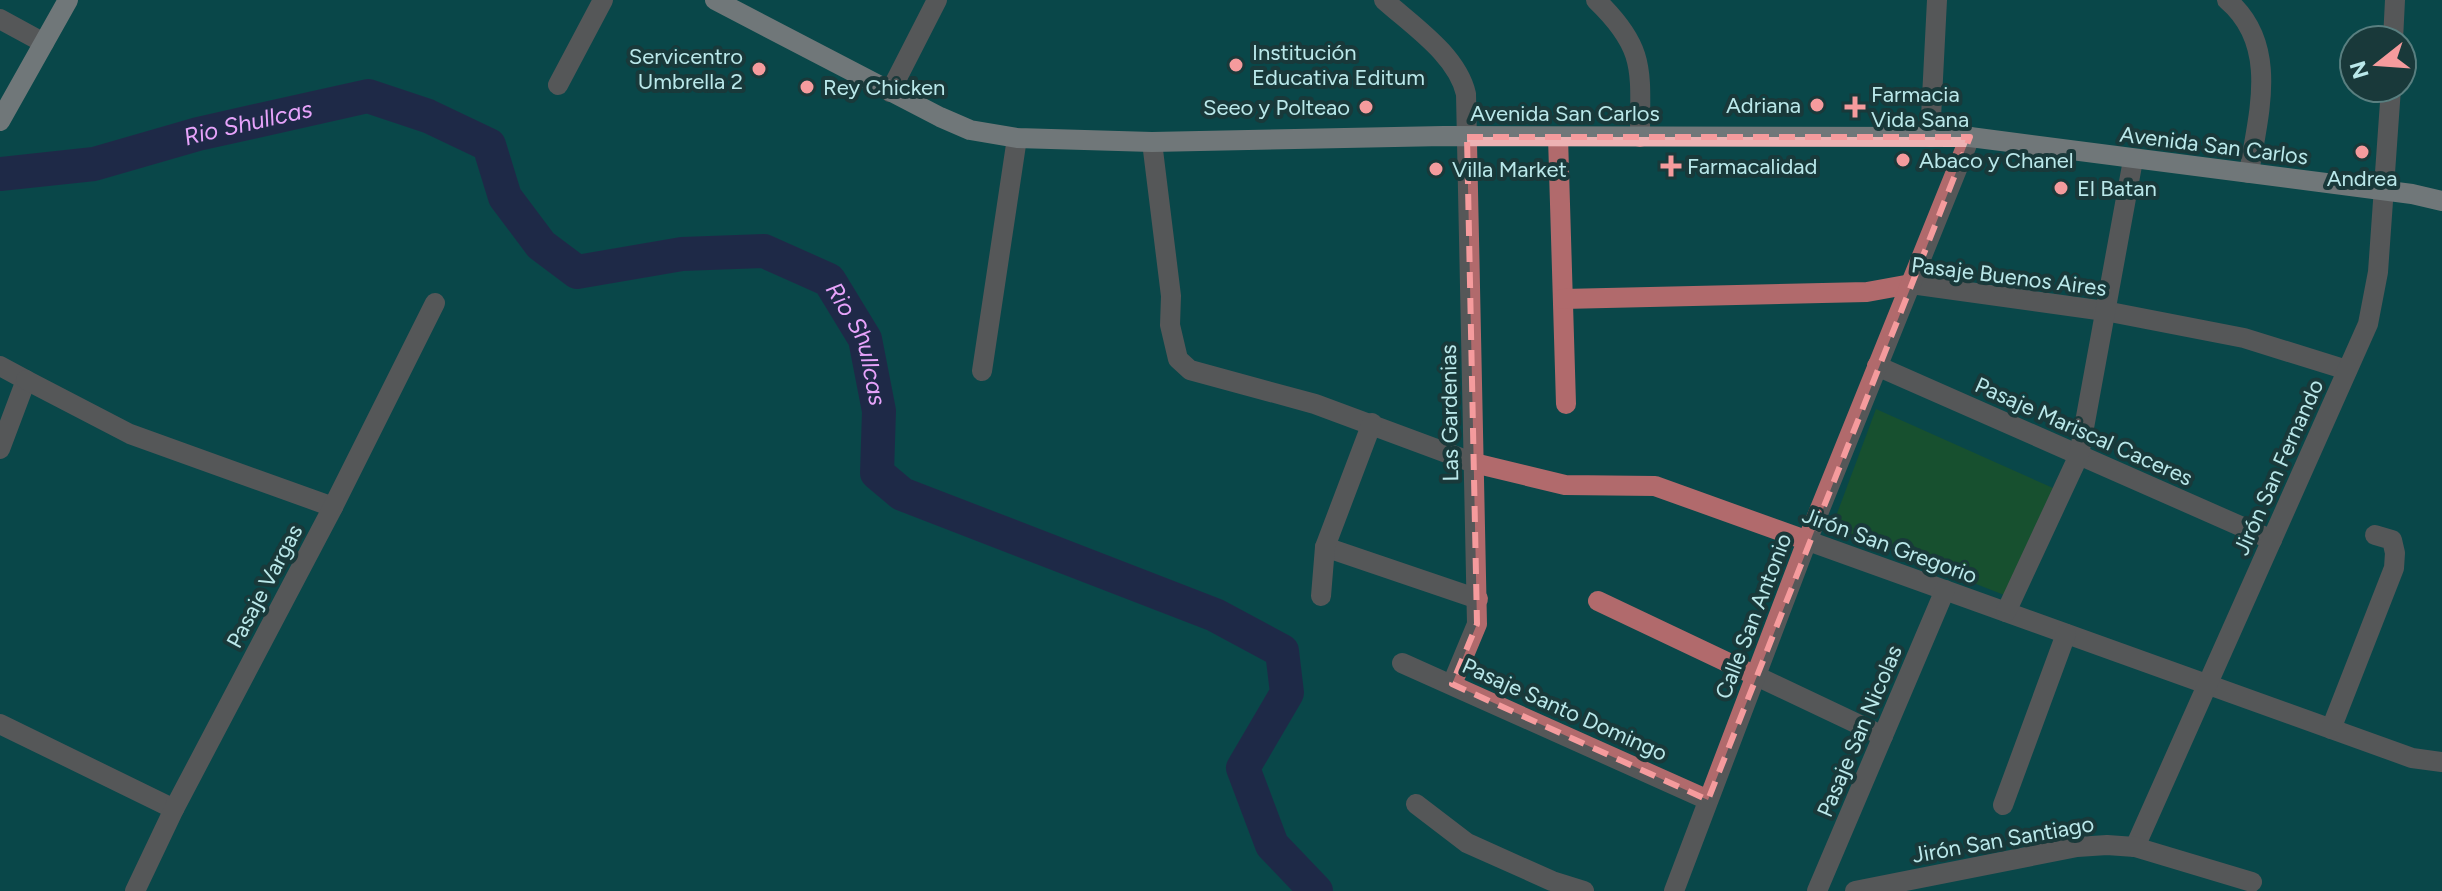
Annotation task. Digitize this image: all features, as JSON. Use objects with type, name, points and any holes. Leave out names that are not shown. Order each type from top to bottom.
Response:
[{"type":"main road","points":[[4,108],[68,0]]},
{"type":"main road","name":"Avenida San Carlos","points":[[715,0],[890,92],[970,130],[1017,138],[1152,142],[1260,138],[1970,137],[2386,190],[2442,201]]},
{"type":"street","points":[[558,85],[603,0]]},
{"type":"street","points":[[890,92],[937,0]]},
{"type":"street","name":"Las Gardenias","points":[[1384,0],[1443,55],[1462,77],[1466,94],[1478,599],[1477,624],[1452,684]]},
{"type":"street","points":[[1596,0],[1612,15],[1633,44],[1640,86],[1640,137]]},
{"type":"street","points":[[1930,137],[1937,0]]},
{"type":"street","points":[[2227,0],[2238,10],[2251,31],[2262,71],[2263,87],[2249,173]]},
{"type":"street","points":[[2394,24],[2395,0]]},
{"type":"street","points":[[0,19],[44,43]]},
{"type":"street","name":"Jirón San Fernando","points":[[2135,847],[2368,324],[2378,272],[2390,104]]},
{"type":"street","points":[[1558,137],[1566,404]]},
{"type":"street","name":"Calle San Antonio","points":[[1674,891],[1807,541],[1970,137]]},
{"type":"street","points":[[982,371],[1017,138]]},
{"type":"street","name":"Jirón San Gregorio","points":[[1152,142],[1171,296],[1170,325],[1178,359],[1190,370],[1315,404],[1474,463],[1565,485],[1655,486],[2412,758],[2442,762]]},
{"type":"street","points":[[2006,612],[2079,455],[2133,160]]},
{"type":"street","name":"Pasaje Buenos Aires","points":[[1563,299],[1867,292],[1911,284],[2105,311],[2244,338],[2347,370]]},
{"type":"street","name":"Pasaje Vargas","points":[[135,891],[174,809],[333,507],[435,303]]},
{"type":"street","points":[[0,366],[130,434],[333,507]]},
{"type":"street","name":"Pasaje Mariscal Caceres","points":[[1877,366],[2272,540]]},
{"type":"street","points":[[0,449],[26,380]]},
{"type":"street","points":[[1321,596],[1325,547],[1372,423]]},
{"type":"street","points":[[2331,729],[2394,568],[2392,540],[2375,535]]},
{"type":"street","points":[[1325,547],[1478,599]]},
{"type":"street","name":"Pasaje San Nicolas","points":[[1817,891],[1945,590]]},
{"type":"street","points":[[1598,601],[1883,736]]},
{"type":"street","points":[[2003,805],[2066,634]]},
{"type":"street","name":"Pasaje Santo Domingo","points":[[1402,663],[1708,800]]},
{"type":"street","points":[[0,724],[174,809]]},
{"type":"street","points":[[1416,804],[1467,843],[1552,881],[1584,891]]},
{"type":"street","name":"Jirón San Santiago","points":[[1855,891],[2077,847],[2107,845],[2135,847],[2252,882]]},
{"type":"highlighted area","points":[[1467,137],[1970,137],[1708,800],[1452,684],[1477,624]]},
{"type":"green space","points":[[1876,409],[2053,488],[2004,595],[1832,527]]},
{"type":"waterway","name":"Rio Shullcas","points":[[0,174],[94,164],[198,134],[368,96],[428,116],[489,145],[505,197],[541,245],[577,272],[682,254],[764,251],[829,280],[865,339],[879,411],[877,473],[902,494],[1215,615],[1282,651],[1287,693],[1243,768],[1272,845],[1316,891]]},
{"type":"place","name":"Institución Educativa Editum","points":[[1236,65]]},
{"type":"place","name":"Servicentro Umbrella 2","points":[[759,69]]},
{"type":"place","name":"Rey Chicken","points":[[807,87]]},
{"type":"place","name":"Adriana","points":[[1817,105]]},
{"type":"place","name":"Seeo y Polteao","points":[[1366,107]]},
{"type":"place","name":"Farmacia Vida Sana","points":[[1855,107]]},
{"type":"place","name":"Andrea","points":[[2362,152]]},
{"type":"place","name":"Abaco y Chanel","points":[[1903,160]]},
{"type":"place","name":"Farmacalidad","points":[[1671,166]]},
{"type":"place","name":"Villa Market","points":[[1436,169]]},
{"type":"place","name":"El Batan","points":[[2061,188]]}]
